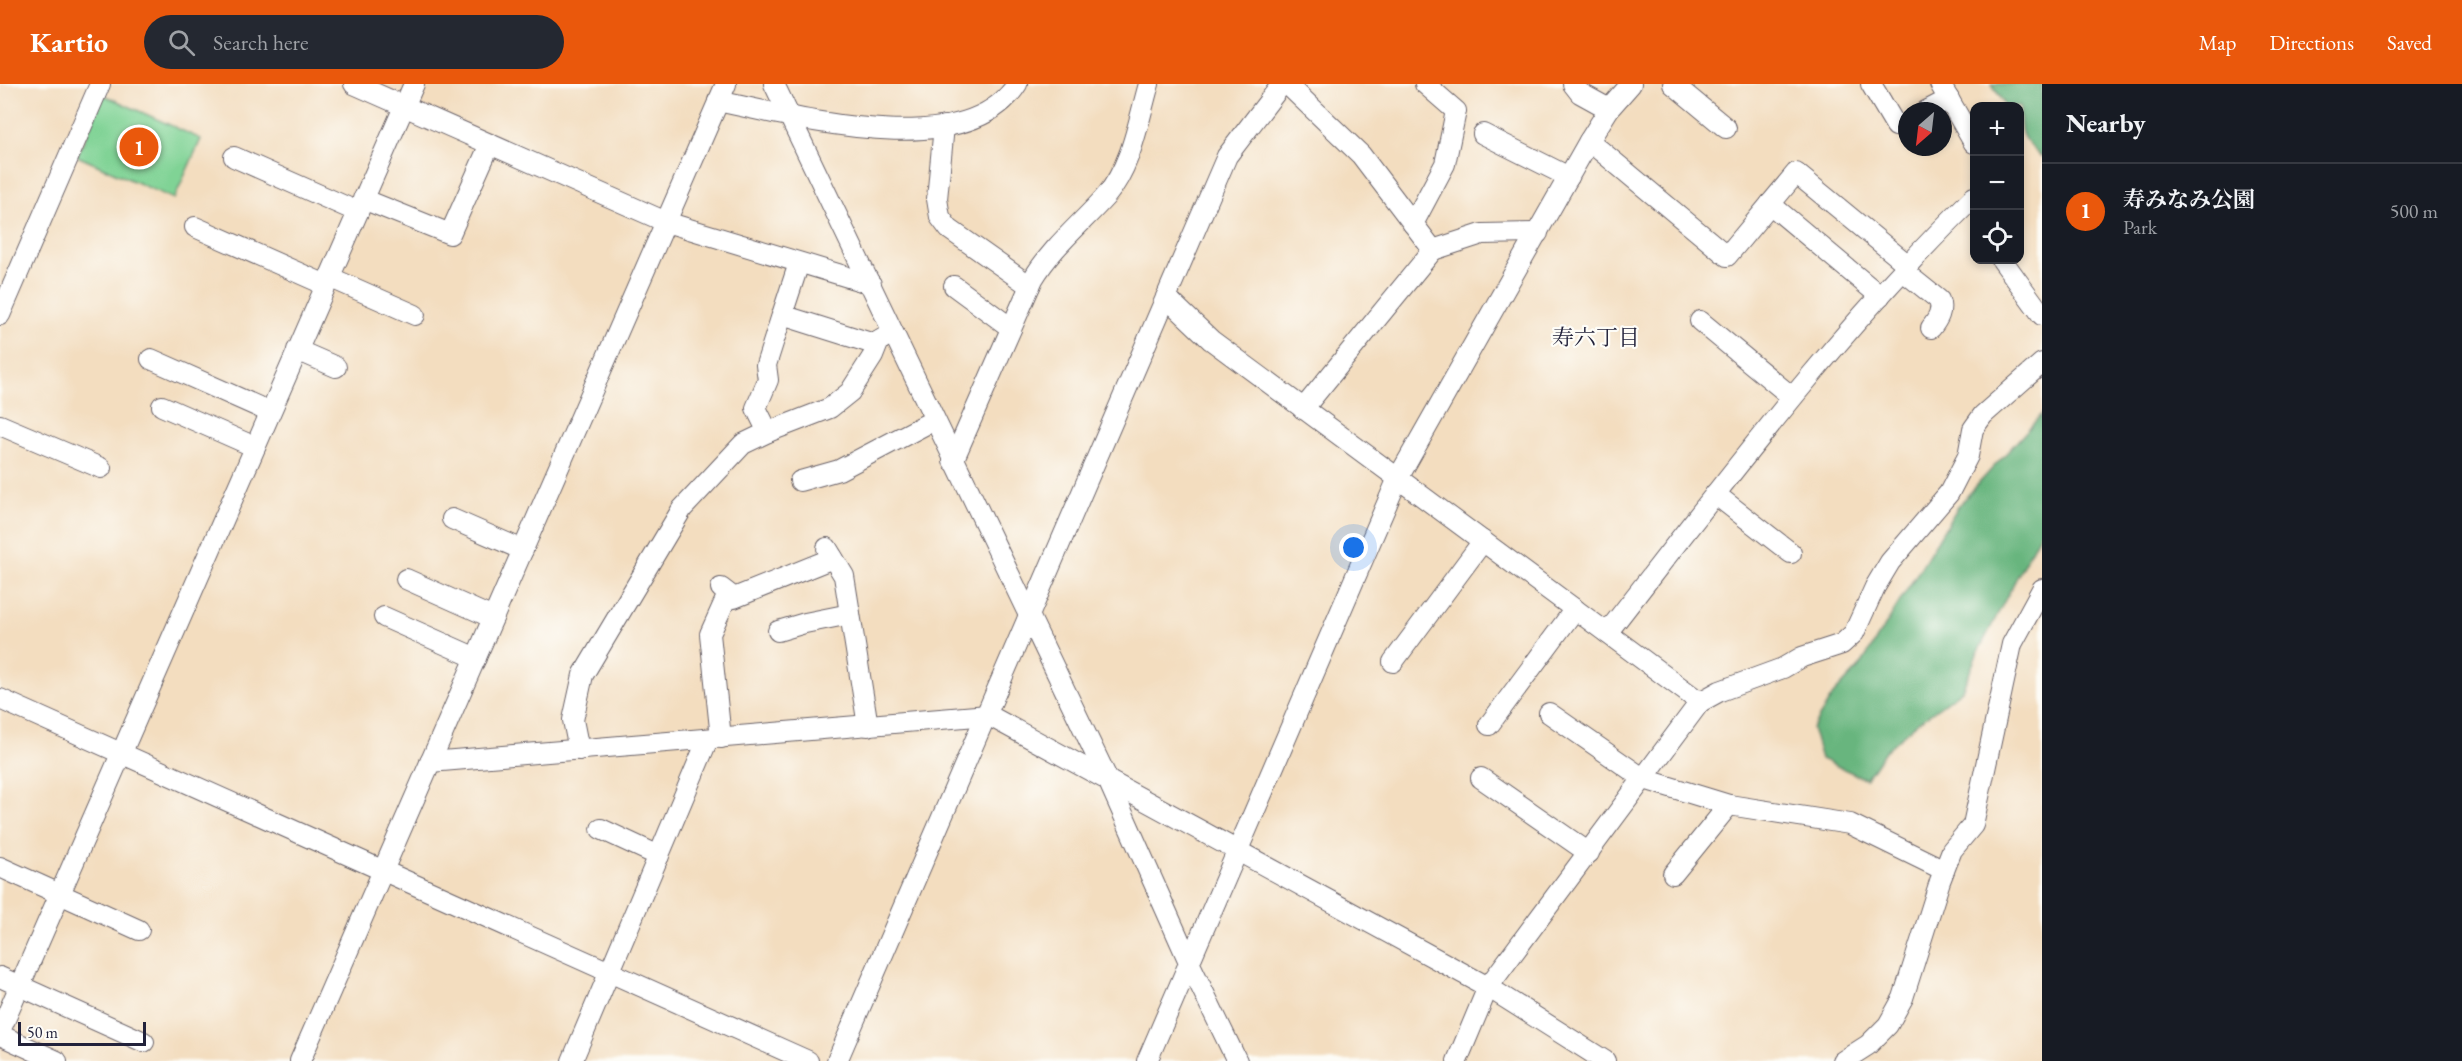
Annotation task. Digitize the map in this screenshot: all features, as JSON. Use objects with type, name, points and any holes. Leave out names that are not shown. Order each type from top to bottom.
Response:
[{"type":"street","points":[[3,302],[100,84]]},
{"type":"street","points":[[354,84],[666,222],[871,284]]},
{"type":"street","points":[[57,1061],[0,1033],[414,84]]},
{"type":"street","points":[[774,84],[871,284],[887,336],[934,420],[1108,780],[1189,962],[1237,1061]]},
{"type":"street","points":[[300,1061],[722,93],[788,116],[878,130],[917,130],[958,125],[988,112],[1010,95],[1017,84]]},
{"type":"street","points":[[953,461],[1030,286],[1045,258],[1107,194],[1127,163],[1149,84]]},
{"type":"street","points":[[837,1061],[988,716],[1028,615],[1227,156],[1282,84]]},
{"type":"street","points":[[1287,84],[1361,155],[1433,250]]},
{"type":"street","points":[[1413,224],[1445,164],[1456,111],[1425,84]]},
{"type":"street","points":[[1573,84],[1581,93],[1609,109]]},
{"type":"street","points":[[1147,1061],[1398,478],[1589,141],[1609,109],[1631,84]]},
{"type":"street","points":[[1672,84],[1726,128]]},
{"type":"street","points":[[1871,84],[1897,127]]},
{"type":"street","points":[[1945,92],[1970,136]]},
{"type":"street","points":[[944,126],[938,199],[940,217],[948,229],[1030,286]]},
{"type":"street","points":[[1483,134],[1569,177]]},
{"type":"street","points":[[1589,141],[1726,256],[1796,173],[1939,300],[1941,307],[1939,318],[1931,328]]},
{"type":"street","points":[[234,157],[361,205],[450,234],[490,144]]},
{"type":"street","points":[[1770,204],[1880,296]]},
{"type":"street","points":[[1607,633],[1792,396],[1905,268],[1970,210]]},
{"type":"street","points":[[195,227],[415,315]]},
{"type":"street","points":[[1304,409],[1433,250],[1482,234],[1538,233]]},
{"type":"street","points":[[768,432],[756,408],[768,380],[766,365],[799,263]]},
{"type":"street","points":[[2005,264],[2039,304]]},
{"type":"street","points":[[954,286],[1011,328]]},
{"type":"street","points":[[1166,297],[1211,340],[1700,702]]},
{"type":"street","points":[[782,315],[874,344],[887,336]]},
{"type":"street","points":[[1700,321],[1792,396]]},
{"type":"street","points":[[579,750],[573,720],[583,675],[682,509],[743,444],[830,408],[850,392],[887,336]]},
{"type":"street","points":[[297,351],[336,368]]},
{"type":"street","points":[[151,359],[270,412]]},
{"type":"street","points":[[1457,1061],[1488,987],[1700,702],[1720,691],[1783,668],[1802,657],[1842,644],[1854,633],[1890,562],[1949,493],[1968,456],[1973,429],[1983,416],[2042,363]]},
{"type":"street","points":[[162,406],[255,447]]},
{"type":"street","points":[[800,481],[839,470],[934,420]]},
{"type":"street","points":[[0,425],[101,468]]},
{"type":"street","points":[[1715,494],[1791,553]]},
{"type":"street","points":[[452,519],[523,550]]},
{"type":"street","points":[[1393,662],[1483,541]]},
{"type":"street","points":[[572,1061],[659,856],[715,738],[711,634],[724,591],[734,598],[830,553],[844,576],[868,726]]},
{"type":"street","points":[[406,579],[493,618]]},
{"type":"street","points":[[1843,1061],[1868,1045],[1888,1025],[1903,998],[1952,850],[1973,825],[2012,644],[2042,589]]},
{"type":"street","points":[[1489,725],[1575,609]]},
{"type":"street","points":[[778,632],[805,623],[850,615]]},
{"type":"street","points":[[384,617],[476,658]]},
{"type":"street","points":[[0,699],[808,1061]]},
{"type":"street","points":[[1549,713],[1644,779],[1729,805],[1851,824],[1944,870]]},
{"type":"street","points":[[430,762],[988,716],[1488,987],[1605,1061]]},
{"type":"street","points":[[1481,778],[1588,853]]},
{"type":"street","points":[[1673,874],[1729,805]]},
{"type":"street","points":[[601,828],[659,856]]},
{"type":"street","points":[[0,867],[139,930]]},
{"type":"street","points":[[0,977],[144,1042]]},
{"type":"green space","points":[[1992,84],[2042,84],[2042,157],[2024,138],[2024,102],[2003,102]]},
{"type":"green space","points":[[104,95],[201,139],[174,199],[77,156]]},
{"type":"green space","points":[[2042,414],[2042,529],[1978,652],[1962,690],[1917,723],[1885,751],[1866,779],[1821,759],[1812,728],[1833,695],[1861,665],[1959,505]]},
{"type":"place","name":"寿みなみ公園","points":[[139,147]]},
{"type":"district","name":"寿六丁目","points":[[1596,337]]}]
